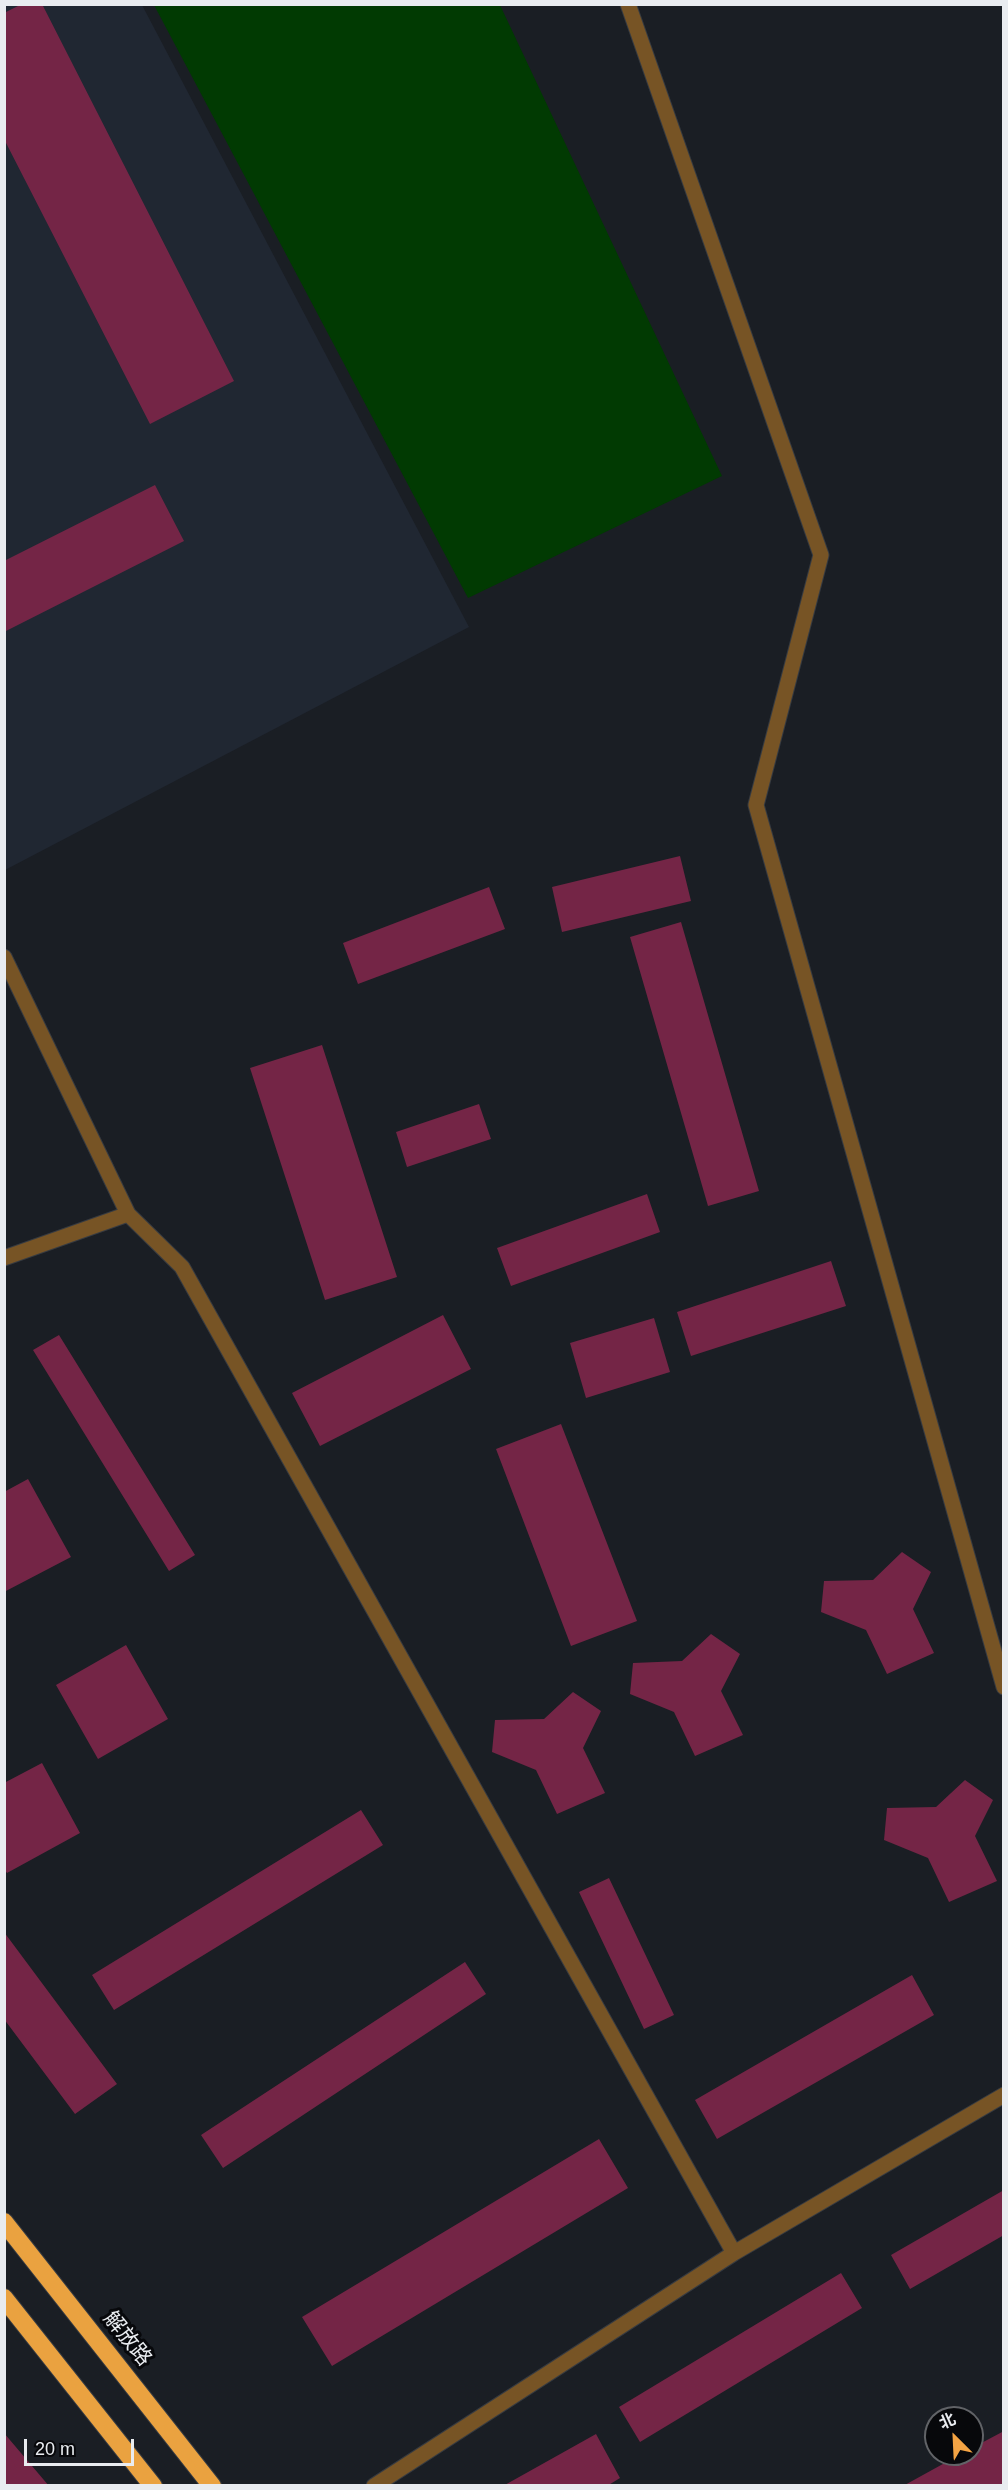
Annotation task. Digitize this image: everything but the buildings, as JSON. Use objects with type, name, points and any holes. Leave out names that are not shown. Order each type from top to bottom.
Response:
[{"type":"highway","name":"解放路","points":[[4,2222],[212,2486]]},
{"type":"highway","points":[[4,2298],[153,2486]]},
{"type":"street","points":[[628,4],[821,555],[756,805],[1004,1687]]},
{"type":"street","points":[[4,957],[128,1214],[182,1267],[734,2253]]},
{"type":"street","points":[[4,1258],[128,1214]]},
{"type":"street","points":[[374,2486],[734,2253],[1004,2096]]},
{"type":"shaded area","points":[[5,5],[142,5],[469,627],[5,870]]},
{"type":"green space","points":[[154,5],[500,5],[722,476],[468,598]]}]
